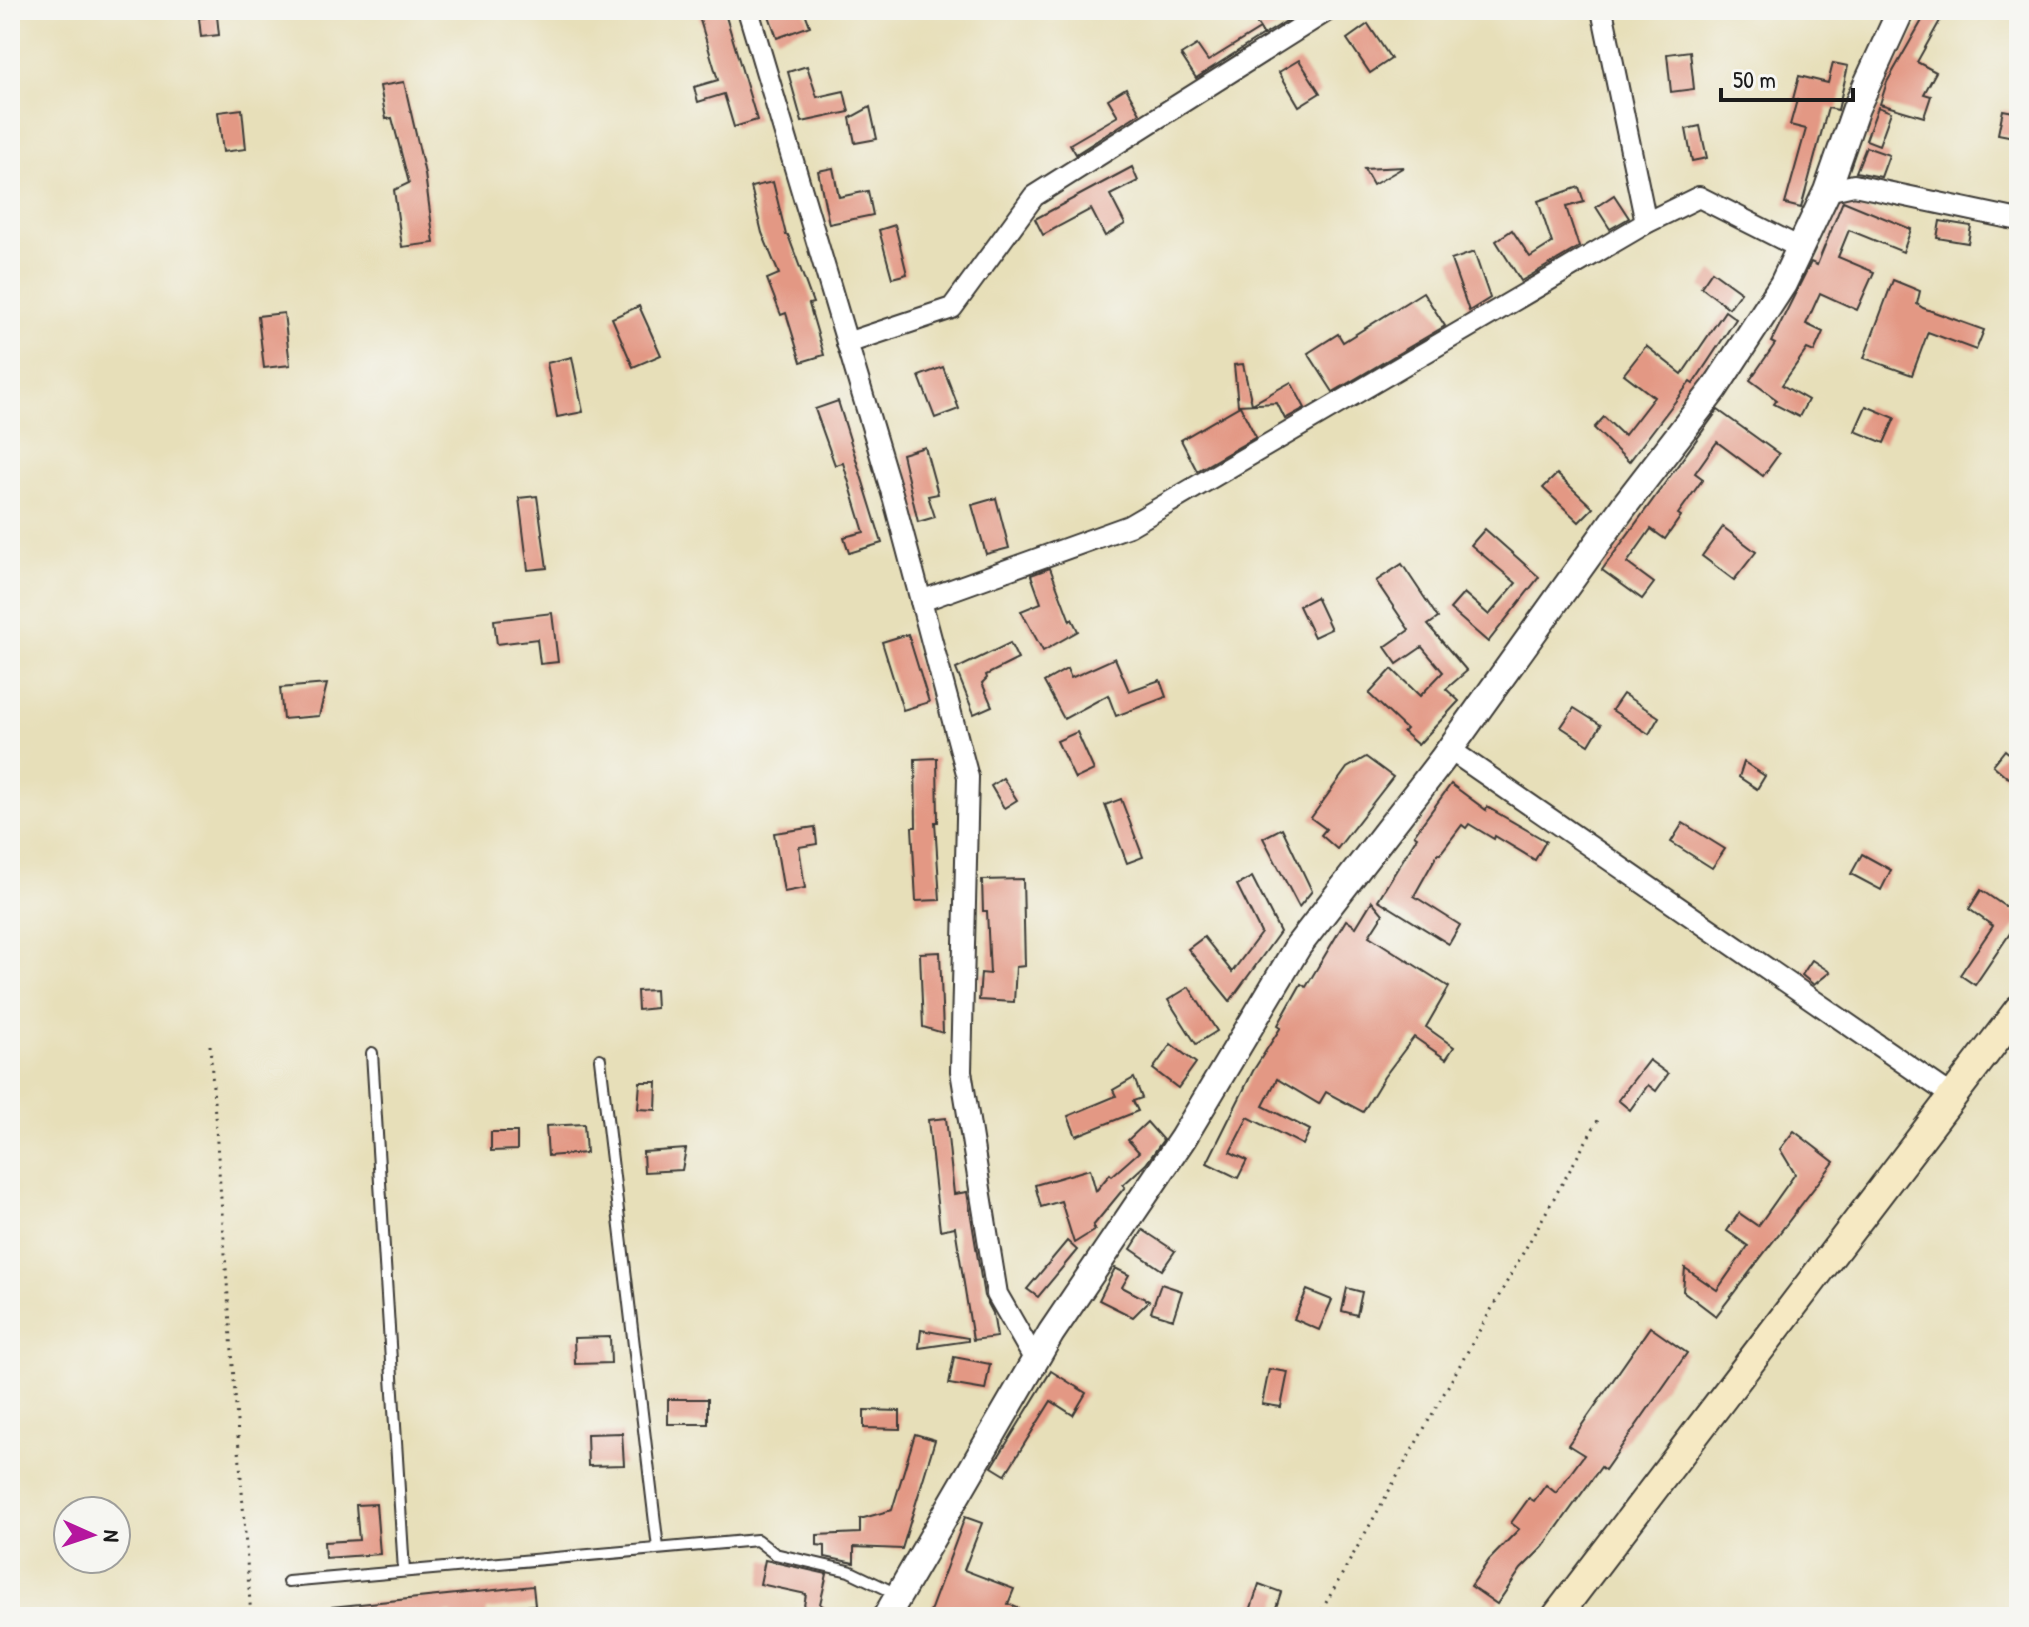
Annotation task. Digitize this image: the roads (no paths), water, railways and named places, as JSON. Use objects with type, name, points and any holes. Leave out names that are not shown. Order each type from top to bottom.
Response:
[{"type":"main road","points":[[1556,1617],[2019,1009]]},
{"type":"street","points":[[748,10],[894,500],[968,777],[961,1071],[997,1294],[1035,1360]]},
{"type":"street","points":[[847,343],[952,308],[1034,196],[1328,10]]},
{"type":"street","points":[[1602,10],[1646,223]]},
{"type":"street","points":[[893,1606],[1035,1360],[1183,1138],[1298,946],[1449,749],[1624,506],[1715,388],[1783,284],[1827,191],[1856,108],[1901,10]]},
{"type":"street","points":[[1827,191],[1854,185],[2019,220]]},
{"type":"street","points":[[921,601],[1129,526],[1646,223],[1699,197],[1800,248]]},
{"type":"street","points":[[1449,749],[1952,1096]]},
{"type":"lane","points":[[372,1053],[404,1571]]},
{"type":"lane","points":[[600,1059],[658,1548]]},
{"type":"lane","points":[[288,1582],[757,1540],[775,1554],[849,1571],[893,1606]]}]
